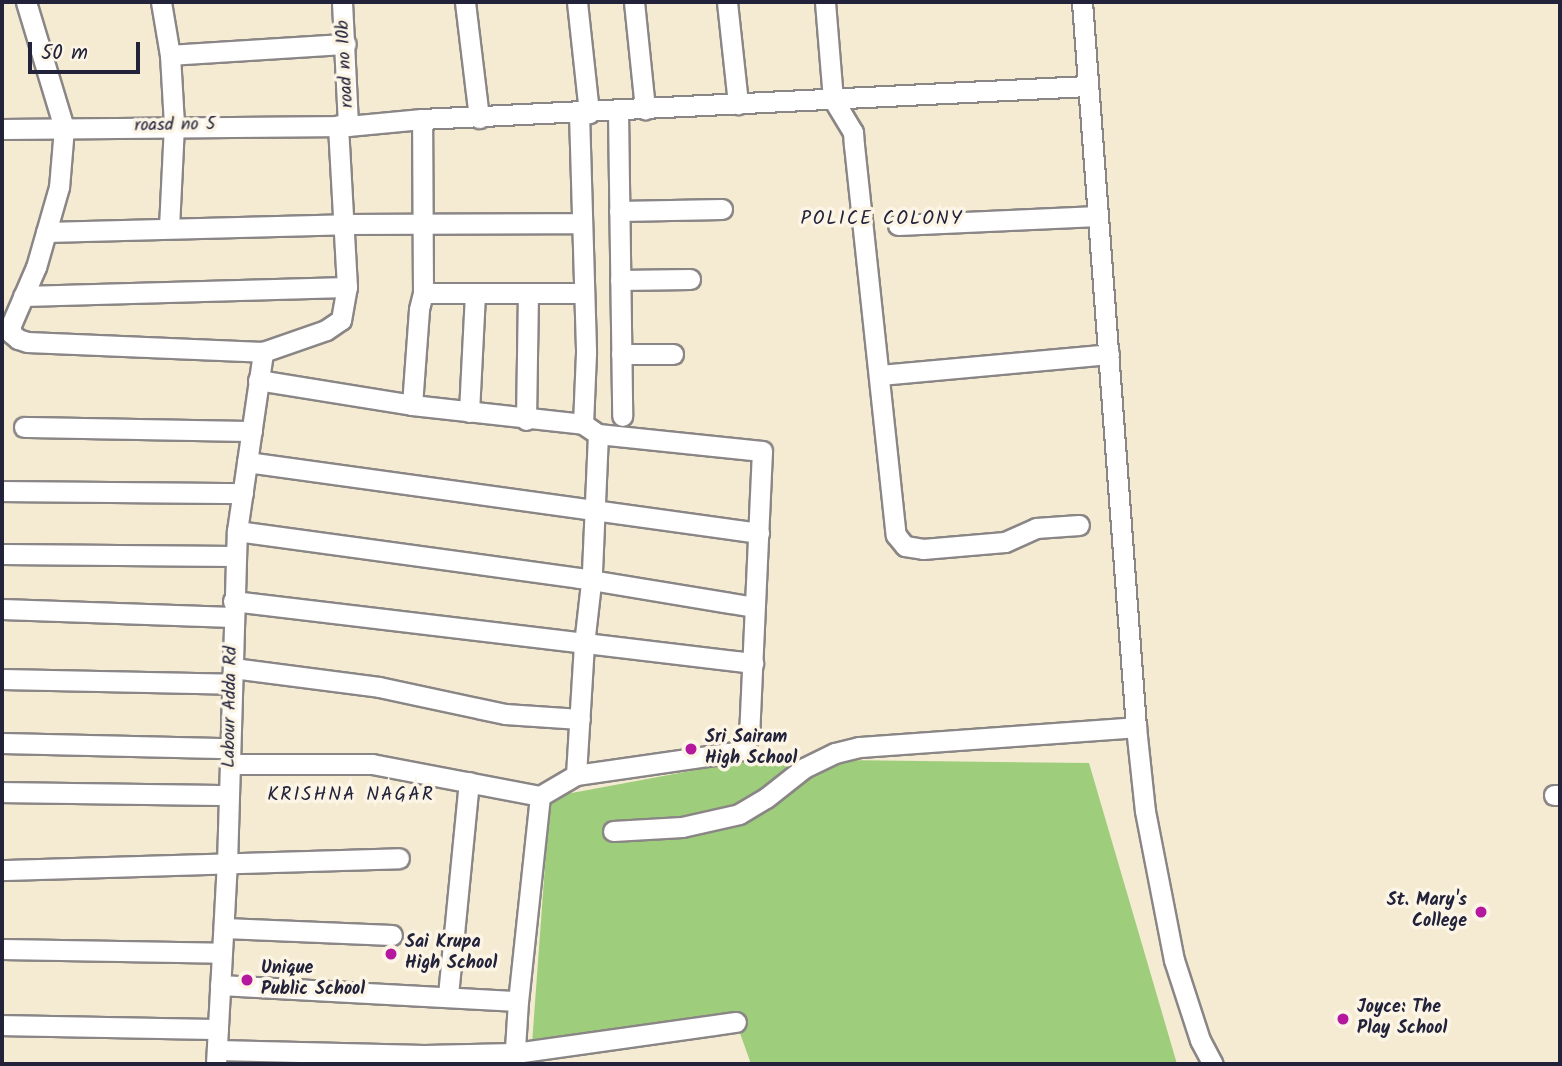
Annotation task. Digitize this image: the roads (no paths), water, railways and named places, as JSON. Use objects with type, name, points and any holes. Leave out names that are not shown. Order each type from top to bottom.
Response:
[{"type":"street","points":[[26,2],[64,128],[59,187],[46,232],[11,325],[11,333],[27,342],[262,352]]},
{"type":"street","points":[[161,2],[170,55],[174,125],[169,228]]},
{"type":"street","name":"road no 10b","points":[[262,352],[326,330],[341,320],[347,287],[343,125],[346,44],[342,2]]},
{"type":"street","points":[[465,2],[479,118]]},
{"type":"street","points":[[576,775],[595,510],[583,293],[584,113],[577,2]]},
{"type":"street","points":[[635,2],[645,109]]},
{"type":"street","points":[[727,2],[738,104]]},
{"type":"street","points":[[825,2],[832,99],[853,132],[880,375],[892,519],[902,544],[923,549],[1005,542],[1037,528],[1079,525]]},
{"type":"street","points":[[1082,2],[1136,727],[1145,810],[1174,960],[1200,1040],[1213,1064]]},
{"type":"street","points":[[170,55],[346,44]]},
{"type":"street","name":"roasd no 5","points":[[3,124],[64,128],[343,125],[1088,86]]},
{"type":"street","points":[[618,111],[622,416]]},
{"type":"street","points":[[412,405],[418,309],[423,293],[422,119]]},
{"type":"street","points":[[619,211],[722,209]]},
{"type":"street","points":[[898,225],[1098,216]]},
{"type":"street","points":[[46,232],[345,224],[582,223]]},
{"type":"street","points":[[620,280],[690,279]]},
{"type":"street","points":[[23,296],[347,287]]},
{"type":"street","points":[[423,293],[583,293]]},
{"type":"street","points":[[526,420],[528,294]]},
{"type":"street","points":[[469,412],[475,295]]},
{"type":"street","name":"Labour Adda Rd","points":[[217,1057],[227,864],[237,531],[262,352]]},
{"type":"street","points":[[621,354],[673,354]]},
{"type":"street","points":[[880,375],[1109,354]]},
{"type":"street","points":[[2,743],[354,762],[540,796],[576,775],[742,750],[749,737],[762,451],[412,405],[258,380]]},
{"type":"street","points":[[24,427],[252,431]]},
{"type":"street","points":[[247,462],[759,533]]},
{"type":"street","points":[[2,491],[243,493]]},
{"type":"street","points":[[237,531],[754,607]]},
{"type":"street","points":[[2,554],[236,556]]},
{"type":"street","points":[[2,610],[233,609],[753,663]]},
{"type":"street","points":[[2,679],[232,676],[379,687],[505,714],[580,719]]},
{"type":"street","points":[[613,831],[682,827],[739,814],[766,798],[804,768],[835,753],[859,747],[1136,727]]},
{"type":"street","points":[[448,995],[469,782]]},
{"type":"street","points":[[2,792],[229,795]]},
{"type":"street","points":[[515,1059],[517,1001],[540,796]]},
{"type":"street","points":[[2,870],[399,858]]},
{"type":"street","points":[[224,928],[392,935]]},
{"type":"street","points":[[2,948],[222,953]]},
{"type":"street","points":[[220,985],[448,995],[517,1001]]},
{"type":"street","points":[[217,1057],[424,1055],[515,1059],[736,1022]]},
{"type":"street","points":[[2,1025],[218,1029]]},
{"type":"place","name":"Sri Sairam High School","points":[[691,749]]},
{"type":"place","name":"St. Mary's College","points":[[1481,912]]},
{"type":"place","name":"Sai Krupa High School","points":[[391,954]]},
{"type":"place","name":"Unique Public School","points":[[247,980]]},
{"type":"place","name":"Joyce: The Play School","points":[[1343,1019]]},
{"type":"district","name":"POLICE COLONY","points":[[882,220]]},
{"type":"district","name":"KRISHNA NAGAR","points":[[351,796]]}]
